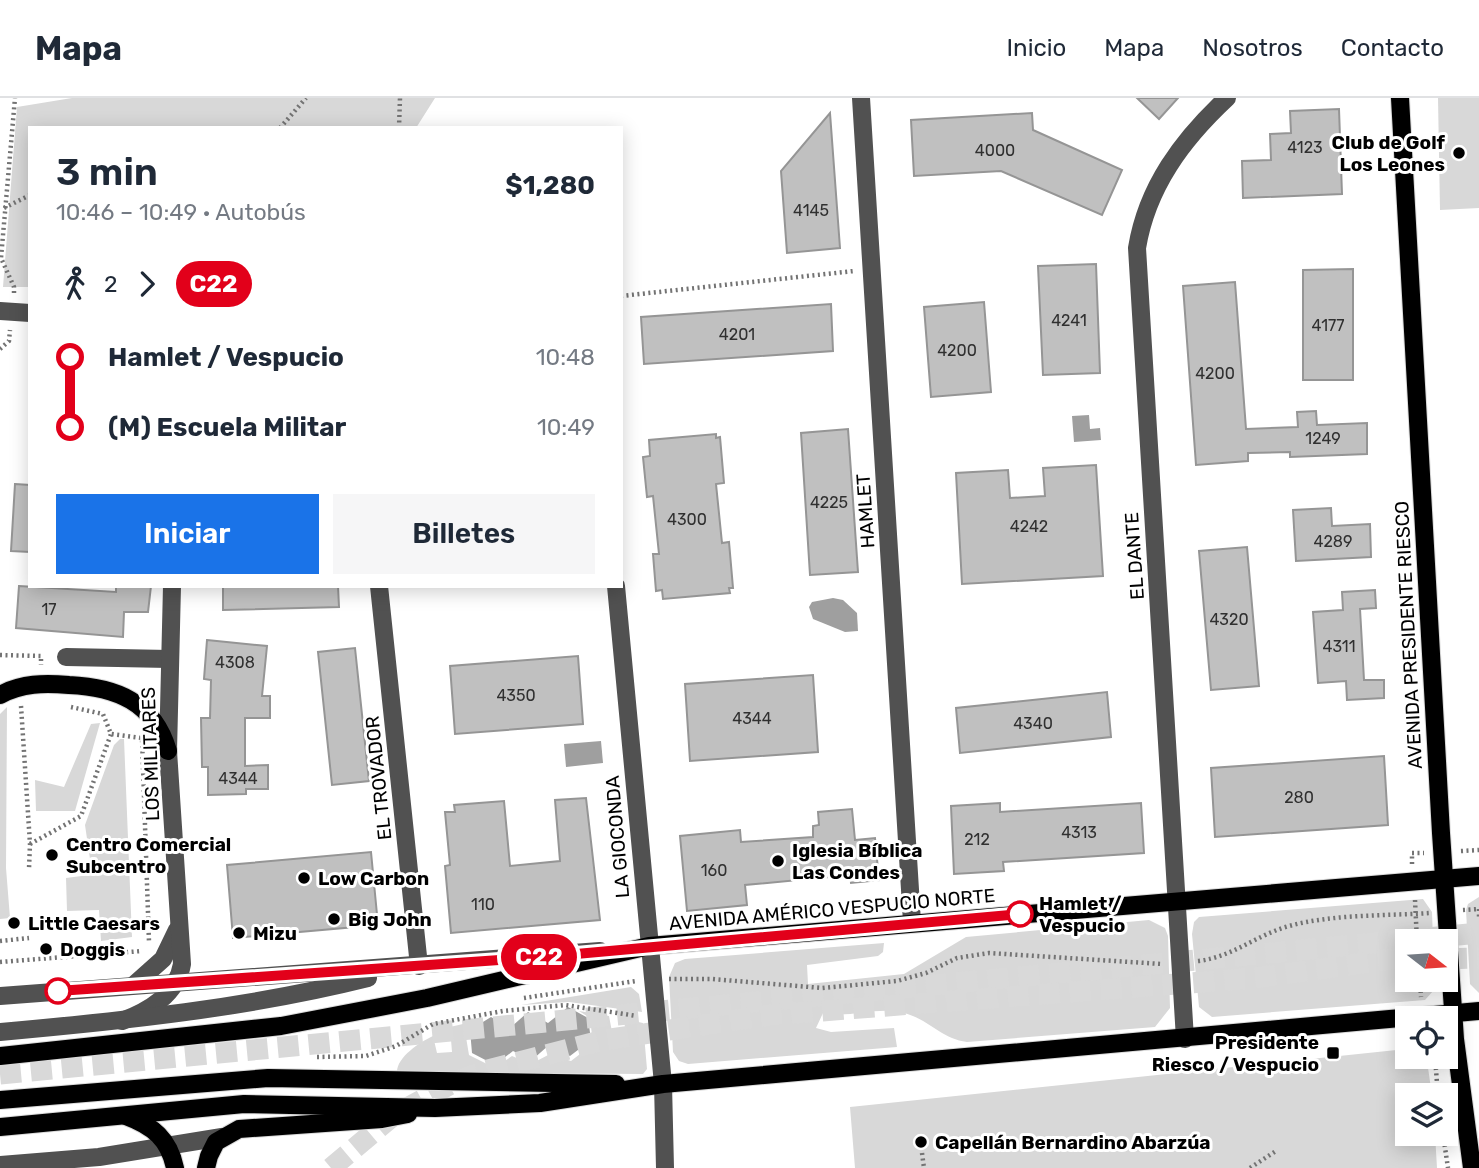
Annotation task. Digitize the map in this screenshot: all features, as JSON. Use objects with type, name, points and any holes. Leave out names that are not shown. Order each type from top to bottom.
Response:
[{"type":"main road","name":"AVENIDA PRESIDENTE RIESCO","points":[[1400,98],[1453,1006]]},
{"type":"main road","points":[[0,695],[15,688],[39,684],[86,686],[117,692],[151,716],[168,751]]},
{"type":"main road","name":"AVENIDA AMÉRICO VESPUCIO NORTE","points":[[0,1056],[281,1026],[428,998],[649,946],[1479,876]]},
{"type":"main road","points":[[1458,1013],[1479,1011]]},
{"type":"main road","points":[[0,1127],[244,1104],[435,1108],[540,1103],[657,1084],[1395,1019]]},
{"type":"main road","name":"AVENIDA PRESIDENTE RIESCO","points":[[1458,1054],[1472,1168]]},
{"type":"main road","points":[[0,1100],[268,1078],[657,1084]]},
{"type":"main road","points":[[206,1168],[209,1156],[222,1137],[248,1128],[382,1119],[435,1108]]},
{"type":"main road","points":[[122,1115],[148,1125],[168,1145],[175,1168]]},
{"type":"street","name":"HAMLET","points":[[861,98],[912,922]]},
{"type":"street","name":"EL DANTE","points":[[1185,1039],[1137,248],[1144,213],[1160,177],[1186,141],[1227,98]]},
{"type":"street","name":"LOS MILITARES","points":[[172,588],[168,751],[181,964],[176,983]]},
{"type":"street","name":"EL TROVADOR","points":[[379,588],[419,966]]},
{"type":"street","name":"LA GIOCONDA","points":[[616,588],[656,1018],[657,1084],[665,1168]]},
{"type":"street","points":[[66,657],[169,659]]},
{"type":"street","name":"LOS MILITARES","points":[[135,984],[145,978],[168,953],[179,919]]},
{"type":"street","name":"AVENIDA AMÉRICO VESPUCIO NORTE","points":[[0,996],[135,984],[419,966],[649,946]]},
{"type":"street","name":"AVENIDA AMÉRICO VESPUCIO NORTE","points":[[0,1032],[121,1021],[323,989],[419,966]]},
{"type":"street","points":[[121,1021],[144,1013],[160,1002],[176,983]]},
{"type":"street","points":[[0,1165],[99,1157],[222,1137]]},
{"type":"path","points":[[0,349],[9,341],[14,312],[14,287],[1,258],[3,209],[15,98]]},
{"type":"path","points":[[282,126],[306,98]]},
{"type":"path","points":[[398,99],[399,126]]},
{"type":"path","points":[[3,209],[28,196]]},
{"type":"path","points":[[623,296],[871,269]]},
{"type":"path","points":[[30,844],[81,816],[111,734],[103,714],[65,705]]},
{"type":"path","points":[[0,962],[149,950],[142,738],[111,734]]},
{"type":"path","points":[[22,745],[30,844],[29,869]]},
{"type":"path","points":[[1479,909],[1479,917]]},
{"type":"path","points":[[512,1000],[618,982],[652,980],[712,979],[822,988],[897,981],[926,973],[957,958],[989,953],[1147,965],[1181,963],[1227,956],[1274,931],[1300,923],[1416,914]]},
{"type":"path","points":[[0,941],[29,938]]},
{"type":"path","points":[[304,1058],[366,1056],[396,1045],[433,1024],[503,1011],[565,1005],[656,1018]]},
{"type":"path","points":[[1445,1146],[1448,1168]]},
{"type":"path","points":[[1250,1168],[1276,1151]]},
{"type":"path","points":[[922,1153],[924,1168]]},
{"type":"shaded area","points":[[72,98],[435,98],[417,126],[28,126],[28,287],[3,287],[17,107]]},
{"type":"shaded area","name":"Club de Golf Los Leones","points":[[1438,98],[1479,98],[1479,208],[1440,210]]},
{"type":"shaded area","points":[[1089,415],[1090,429],[1100,428],[1101,440],[1074,442],[1072,416]]},
{"type":"shaded area","points":[[833,598],[843,600],[857,613],[858,631],[845,632],[813,619],[809,607],[812,602]]},
{"type":"shaded area","points":[[7,707],[6,868],[10,918],[0,919],[0,714]]},
{"type":"shaded area","points":[[100,723],[75,811],[36,811],[35,780],[64,787],[91,724]]},
{"type":"shaded area","points":[[124,739],[132,937],[101,941],[99,910],[67,911],[66,878],[97,874],[95,859],[90,859],[85,825],[114,745]]},
{"type":"shaded area","points":[[601,741],[603,763],[566,767],[564,744]]},
{"type":"shaded area","points":[[1479,897],[1479,993],[1470,984],[1466,910],[1468,904]]},
{"type":"shaded area","points":[[1423,899],[1432,912],[1433,929],[1395,929],[1395,992],[1432,992],[1425,1000],[1212,1017],[1199,1007],[1192,934],[1194,922],[1199,917]]},
{"type":"shaded area","points":[[1149,920],[1165,928],[1168,936],[1170,1008],[1155,1027],[967,1042],[950,1037],[904,1013],[823,1013],[816,1028],[831,1032],[894,1028],[897,1047],[688,1064],[679,1061],[673,1052],[669,977],[675,963],[685,959],[884,943],[883,952],[878,956],[807,965],[808,984],[904,974],[966,937]]},
{"type":"shaded area","points":[[631,987],[639,994],[642,1012],[569,1002],[521,1005]]},
{"type":"shaded area","points":[[568,1007],[588,1018],[591,1040],[570,1056],[549,1045],[532,1060],[513,1051],[495,1065],[472,1053],[470,1030],[491,1017],[510,1028],[528,1012],[548,1023]]},
{"type":"shaded area","points":[[579,1011],[609,1016],[613,1037],[626,1036],[624,1019],[643,1023],[647,1069],[643,1074],[397,1072],[405,1056],[433,1036],[437,1053],[452,1052],[450,1027],[480,1020],[465,1031],[469,1055],[495,1068],[512,1056],[531,1064],[550,1054],[571,1061],[593,1044],[590,1018]]},
{"type":"shaded area","points":[[1395,1050],[1395,1069],[1428,1069],[1430,1083],[1395,1083],[1395,1146],[1436,1146],[1437,1168],[855,1168],[850,1107]]},
{"type":"building","points":[[1137,98],[1178,98],[1159,119]]},
{"type":"building","points":[[1339,109],[1342,194],[1243,198],[1242,161],[1271,160],[1270,134],[1291,133],[1290,111]]},
{"type":"building","points":[[830,113],[840,248],[787,253],[781,171]]},
{"type":"building","points":[[1032,113],[1033,130],[1122,170],[1102,215],[1001,171],[914,176],[911,120]]},
{"type":"building","points":[[1096,264],[1100,373],[1043,375],[1038,266]]},
{"type":"building","points":[[1353,269],[1353,380],[1303,380],[1303,270]]},
{"type":"building","points":[[1235,282],[1246,429],[1298,427],[1297,412],[1316,411],[1317,425],[1367,423],[1367,454],[1290,457],[1290,452],[1248,453],[1248,461],[1196,465],[1183,286]]},
{"type":"building","points":[[984,302],[991,392],[931,397],[924,307]]},
{"type":"building","points":[[831,304],[833,351],[644,364],[641,317]]},
{"type":"building","points":[[848,429],[858,572],[810,575],[801,433]]},
{"type":"building","points":[[716,434],[716,438],[720,437],[724,483],[716,484],[722,543],[729,542],[733,588],[729,588],[730,593],[663,599],[662,590],[656,591],[653,554],[659,554],[653,496],[647,497],[643,457],[650,456],[649,440]]},
{"type":"building","points":[[1096,465],[1103,576],[962,584],[956,473],[1008,470],[1010,498],[1045,496],[1043,468]]},
{"type":"building","points":[[15,484],[28,485],[28,552],[11,551]]},
{"type":"building","points":[[1331,508],[1332,526],[1370,524],[1371,557],[1296,561],[1293,510]]},
{"type":"building","points":[[1247,547],[1259,686],[1211,690],[1199,551]]},
{"type":"building","points":[[19,586],[116,592],[116,588],[151,588],[148,612],[124,612],[123,637],[16,628]]},
{"type":"building","points":[[223,588],[338,588],[339,607],[223,610]]},
{"type":"building","points":[[1375,590],[1376,608],[1360,609],[1364,680],[1384,680],[1384,698],[1347,700],[1346,681],[1318,683],[1313,612],[1343,610],[1342,592]]},
{"type":"building","points":[[207,640],[267,646],[262,696],[270,696],[270,718],[245,718],[245,766],[268,765],[268,789],[246,789],[246,794],[208,795],[208,767],[202,767],[201,718],[210,718],[211,680],[204,679]]},
{"type":"building","points":[[355,648],[369,781],[332,785],[318,652]]},
{"type":"building","points":[[578,656],[583,724],[455,734],[450,666]]},
{"type":"building","points":[[813,675],[818,752],[690,761],[685,684]]},
{"type":"building","points":[[1107,692],[1111,737],[960,753],[956,708]]},
{"type":"building","points":[[1384,756],[1388,825],[1215,837],[1211,768]]},
{"type":"building","points":[[586,798],[600,920],[451,933],[445,866],[450,865],[445,812],[455,812],[454,805],[504,801],[510,866],[560,861],[555,800]]},
{"type":"building","points":[[1000,803],[1000,812],[1141,803],[1144,853],[1003,862],[1004,871],[954,874],[951,806]]},
{"type":"building","points":[[852,809],[855,840],[875,838],[879,880],[851,883],[850,875],[745,885],[747,905],[687,911],[680,836],[740,830],[741,842],[813,837],[813,826],[819,825],[818,812]]},
{"type":"building","points":[[371,852],[378,925],[233,938],[227,865]]},
{"type":"tunnel","points":[[0,1074],[1479,933]]},
{"type":"tunnel","points":[[1458,959],[1479,958]]},
{"type":"tunnel","points":[[331,1168],[394,1115],[453,1083],[484,1071],[604,1040],[769,1015],[1255,978],[1395,959]]},
{"type":"bus line","name":"C22","points":[[58,991],[543,957],[1020,914]]},
{"type":"place","name":"Club de Golf Los Leones","points":[[1459,153]]},
{"type":"place","name":"Centro Comercial Subcentro","points":[[52,855]]},
{"type":"place","name":"Iglesia Bíblica Las Condes","points":[[778,861]]},
{"type":"place","name":"Low Carbon","points":[[304,878]]},
{"type":"place","name":"Hamlet / Vespucio","points":[[1020,914]]},
{"type":"place","name":"Big John","points":[[334,919]]},
{"type":"place","name":"Little Caesars","points":[[14,923]]},
{"type":"place","name":"Mizu","points":[[239,933]]},
{"type":"place","name":"Doggis","points":[[46,949]]},
{"type":"place","name":"Presidente Riesco / Vespucio","points":[[1333,1053]]},
{"type":"place","name":"Capellán Bernardino Abarzúa","points":[[921,1142]]}]
